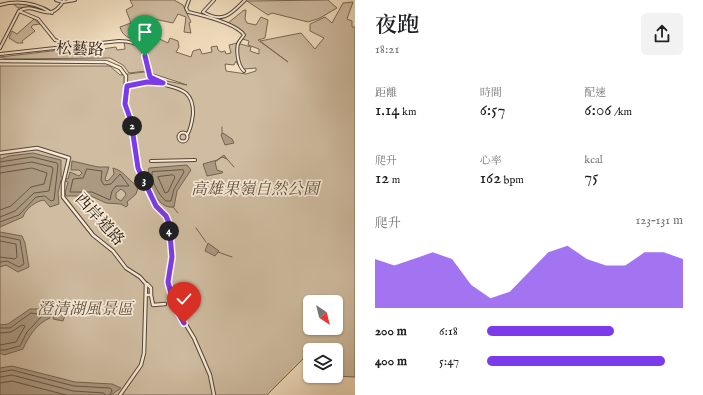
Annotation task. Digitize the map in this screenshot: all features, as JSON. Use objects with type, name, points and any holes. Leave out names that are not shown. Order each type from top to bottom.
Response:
[{"type":"street","points":[[56,0],[76,0]]},
{"type":"street","points":[[189,0],[186,8],[188,12],[199,13],[234,26],[242,32],[244,35],[238,43],[237,49],[240,66],[244,71]]},
{"type":"street","points":[[214,0],[204,12],[220,18],[230,15],[245,0]]},
{"type":"street","points":[[0,5],[25,1],[43,7],[52,13]]},
{"type":"street","points":[[0,48],[19,11],[26,8],[48,14],[52,13],[64,1]]},
{"type":"street","points":[[19,11],[38,19],[55,40],[70,46]]},
{"type":"street","points":[[0,54],[119,40],[136,43],[141,47],[144,53],[150,77],[184,92],[191,101],[192,117],[186,141],[179,139],[182,133],[187,135]]},
{"type":"street","name":"松藝路","points":[[0,61],[106,62],[120,68],[127,80]]},
{"type":"street","points":[[127,80],[125,104],[131,121],[138,168],[156,206],[166,216],[169,223],[172,257],[168,282],[174,305],[194,338],[204,360],[210,375],[214,395]]},
{"type":"street","points":[[126,95],[127,80]]},
{"type":"street","points":[[127,86],[147,82],[163,83]]},
{"type":"street","name":"西岸道路","points":[[0,153],[37,148],[69,158],[63,183],[63,198],[93,235],[113,251],[126,268],[140,277],[151,289],[153,305],[165,304]]},
{"type":"street","points":[[151,161],[195,160]]},
{"type":"street","points":[[120,395],[141,365],[144,353],[147,295],[146,284]]},
{"type":"green space","points":[[130,0],[174,0],[183,5],[191,22],[189,23],[191,33],[184,32],[186,17],[178,14],[173,23],[154,19],[151,35],[168,43],[170,38],[178,41],[179,47],[176,52],[191,57],[193,51],[200,49],[202,54],[212,52],[211,47],[217,46],[218,50],[221,52],[225,51],[226,54],[231,53],[229,45],[237,43],[251,47],[250,51],[259,54],[259,49],[248,45],[249,41],[243,39],[244,35],[242,31],[228,23],[246,10],[245,19],[247,23],[256,25],[261,17],[268,20],[265,38],[258,40],[288,62],[260,41],[301,33],[315,49],[324,38],[310,31],[310,24],[325,17],[332,23],[343,3],[353,2],[347,19],[352,21],[352,27],[355,27],[355,377],[343,376],[343,343],[303,343],[303,359],[267,395],[0,395],[0,66],[110,66],[120,75],[144,72],[167,81],[187,85],[151,73],[149,57],[145,48],[139,42],[125,35],[120,27],[131,23],[126,10],[133,6]],"holes":[[[236,61],[238,65],[244,69],[256,68],[256,71],[246,74],[226,71],[225,64],[234,65]]]},
{"type":"green space","points":[[328,0],[337,8],[320,18],[308,22],[272,13],[268,15],[247,1]]},
{"type":"green space","points":[[16,2],[42,8],[47,11],[30,7],[18,8],[12,3]]},
{"type":"green space","points":[[34,19],[40,24],[33,25],[31,27],[35,31],[22,41],[23,43],[17,43],[9,38],[12,31],[17,34]]},
{"type":"green space","points":[[124,42],[131,43],[139,48],[143,55],[146,71],[129,73],[123,65],[110,58],[7,59],[0,57],[60,50],[74,52],[80,56],[86,55],[86,52],[92,52],[91,45],[101,45],[102,49],[116,47],[117,50],[125,49]]},
{"type":"water","points":[[223,133],[232,139],[234,143],[225,145],[221,135]]},
{"type":"water","points":[[33,153],[61,160],[61,177],[68,179],[70,172],[79,176],[82,173],[79,170],[71,170],[72,161],[98,167],[109,167],[105,179],[106,181],[109,180],[114,174],[113,168],[123,173],[138,188],[136,194],[127,202],[128,205],[126,207],[121,204],[106,203],[91,196],[66,196],[65,193],[68,182],[61,180],[58,193],[59,204],[50,207],[44,200],[38,202],[28,208],[23,217],[0,227],[0,159],[9,156]],"holes":[[[121,189],[126,195],[121,201],[116,198],[116,193]]]},
{"type":"water","points":[[224,155],[227,159],[222,157],[215,162],[217,170],[223,172],[207,176],[203,164],[217,160]]},
{"type":"water","points":[[187,165],[191,170],[177,191],[174,207],[168,207],[162,204],[154,194],[151,187],[149,180],[149,168]]},
{"type":"water","points":[[0,232],[22,236],[25,243],[29,267],[18,272],[6,265],[0,267]]},
{"type":"water","points":[[208,243],[219,251],[215,256],[205,251]]},
{"type":"water","points":[[30,309],[39,309],[50,314],[50,318],[41,323],[34,331],[23,349],[4,355],[0,353],[0,325],[8,324]]},
{"type":"water","points":[[51,309],[67,310],[63,321],[53,319],[54,313]]},
{"type":"water","points":[[12,366],[75,382],[112,384],[121,388],[111,395],[0,395],[0,368]]},
{"type":"waterway","points":[[222,127],[222,134]]},
{"type":"waterway","points":[[227,159],[234,167]]},
{"type":"waterway","points":[[173,207],[178,213]]},
{"type":"waterway","points":[[196,228],[206,242]]},
{"type":"waterway","points":[[218,252],[232,257]]},
{"type":"route","points":[[145,56],[150,77],[163,83],[147,82],[127,86],[125,104],[131,121],[138,168],[156,206],[166,216],[169,223],[172,268],[168,282],[174,305],[184,323]]},
{"type":"park label","name":"高雄果嶺自然公園","points":[[255,190]]},
{"type":"park label","name":"澄清湖風景區","points":[[85,310]]}]
